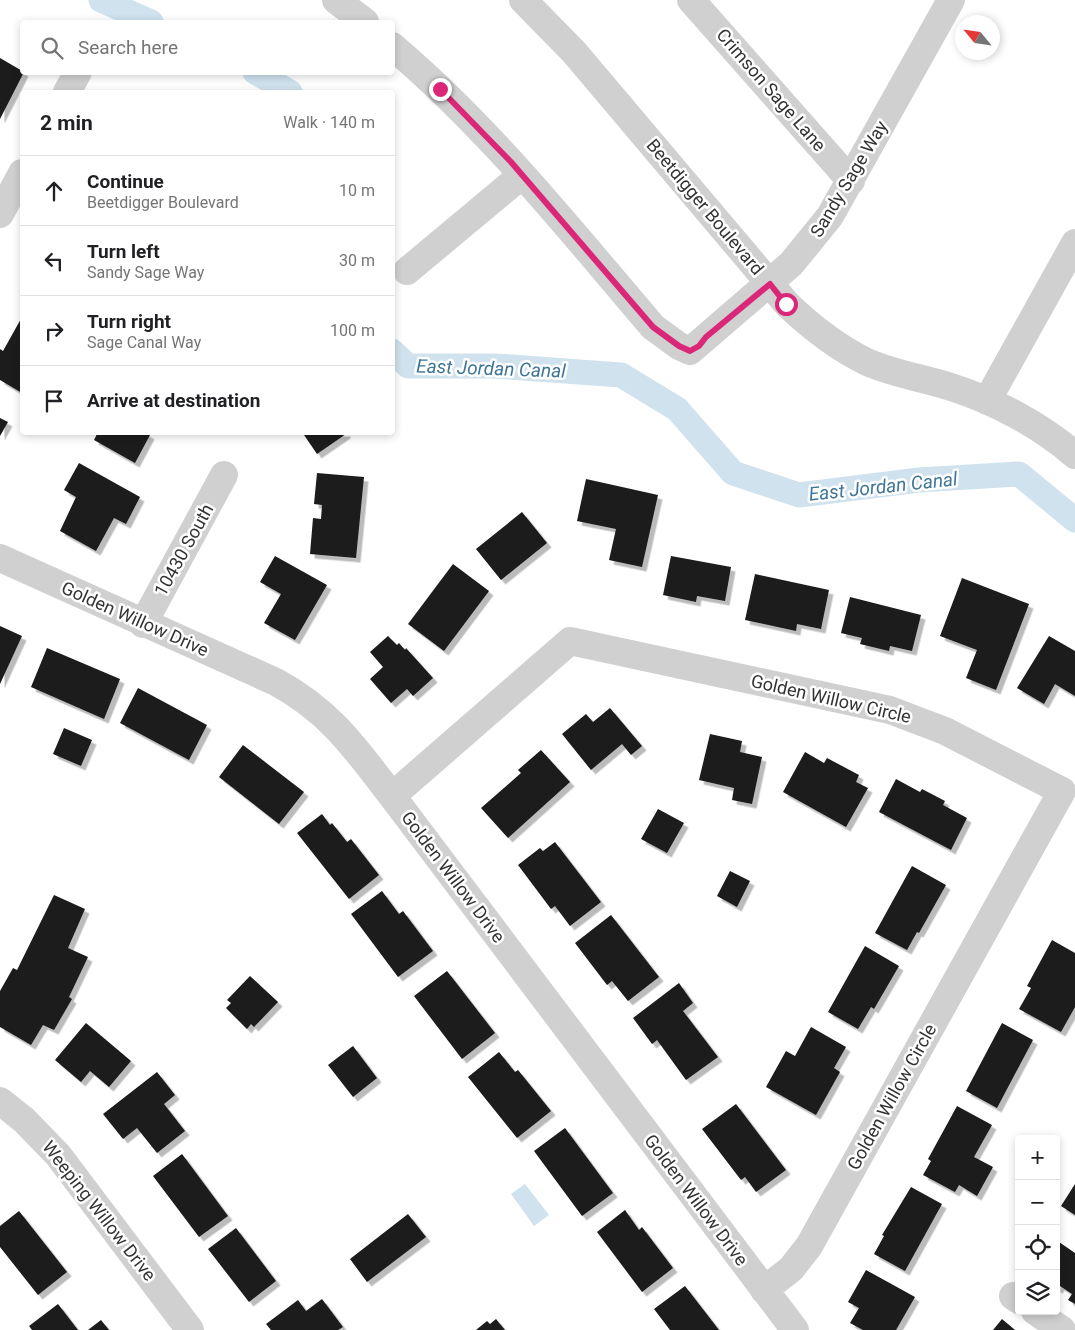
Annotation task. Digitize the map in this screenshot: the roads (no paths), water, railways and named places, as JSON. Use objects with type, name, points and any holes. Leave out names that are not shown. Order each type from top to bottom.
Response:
[{"type":"street","points":[[336,0],[362,20]]},
{"type":"street","name":"Beetdigger Boulevard","points":[[523,0],[574,52],[770,284],[805,322],[846,351],[892,372],[954,388],[1036,426],[1075,455]]},
{"type":"street","name":"Crimson Sage Lane","points":[[691,0],[851,181]]},
{"type":"street","name":"Sandy Sage Way","points":[[522,175],[653,327],[679,346],[690,351],[770,284],[810,242],[830,216],[851,181],[946,2]]},
{"type":"street","points":[[395,49],[440,89],[522,175],[407,271]]},
{"type":"street","points":[[68,90],[76,75]]},
{"type":"street","points":[[1,210],[20,177]]},
{"type":"street","points":[[987,402],[1075,243]]},
{"type":"street","name":"10430 South","points":[[143,624],[224,475]]},
{"type":"street","name":"Golden Willow Drive","points":[[0,558],[143,624],[276,682],[314,705],[346,736],[795,1330]]},
{"type":"street","name":"Golden Willow Circle","points":[[392,796],[570,641],[890,710],[945,731],[1062,791],[809,1246],[791,1268],[764,1290]]},
{"type":"street","name":"Weeping Willow Drive","points":[[0,1101],[24,1120],[58,1154],[190,1330]]},
{"type":"street","points":[[1041,1315],[1062,1330]]},
{"type":"water","points":[[525,1184],[549,1215],[534,1226],[511,1194]]},
{"type":"waterway","name":"East Jordan Canal","points":[[101,0],[146,20]]},
{"type":"waterway","name":"East Jordan Canal","points":[[260,75],[286,90]]},
{"type":"waterway","name":"East Jordan Canal","points":[[395,354],[408,366],[496,366],[621,375],[677,409],[733,473],[799,495],[919,480],[1019,474],[1075,520]]}]
